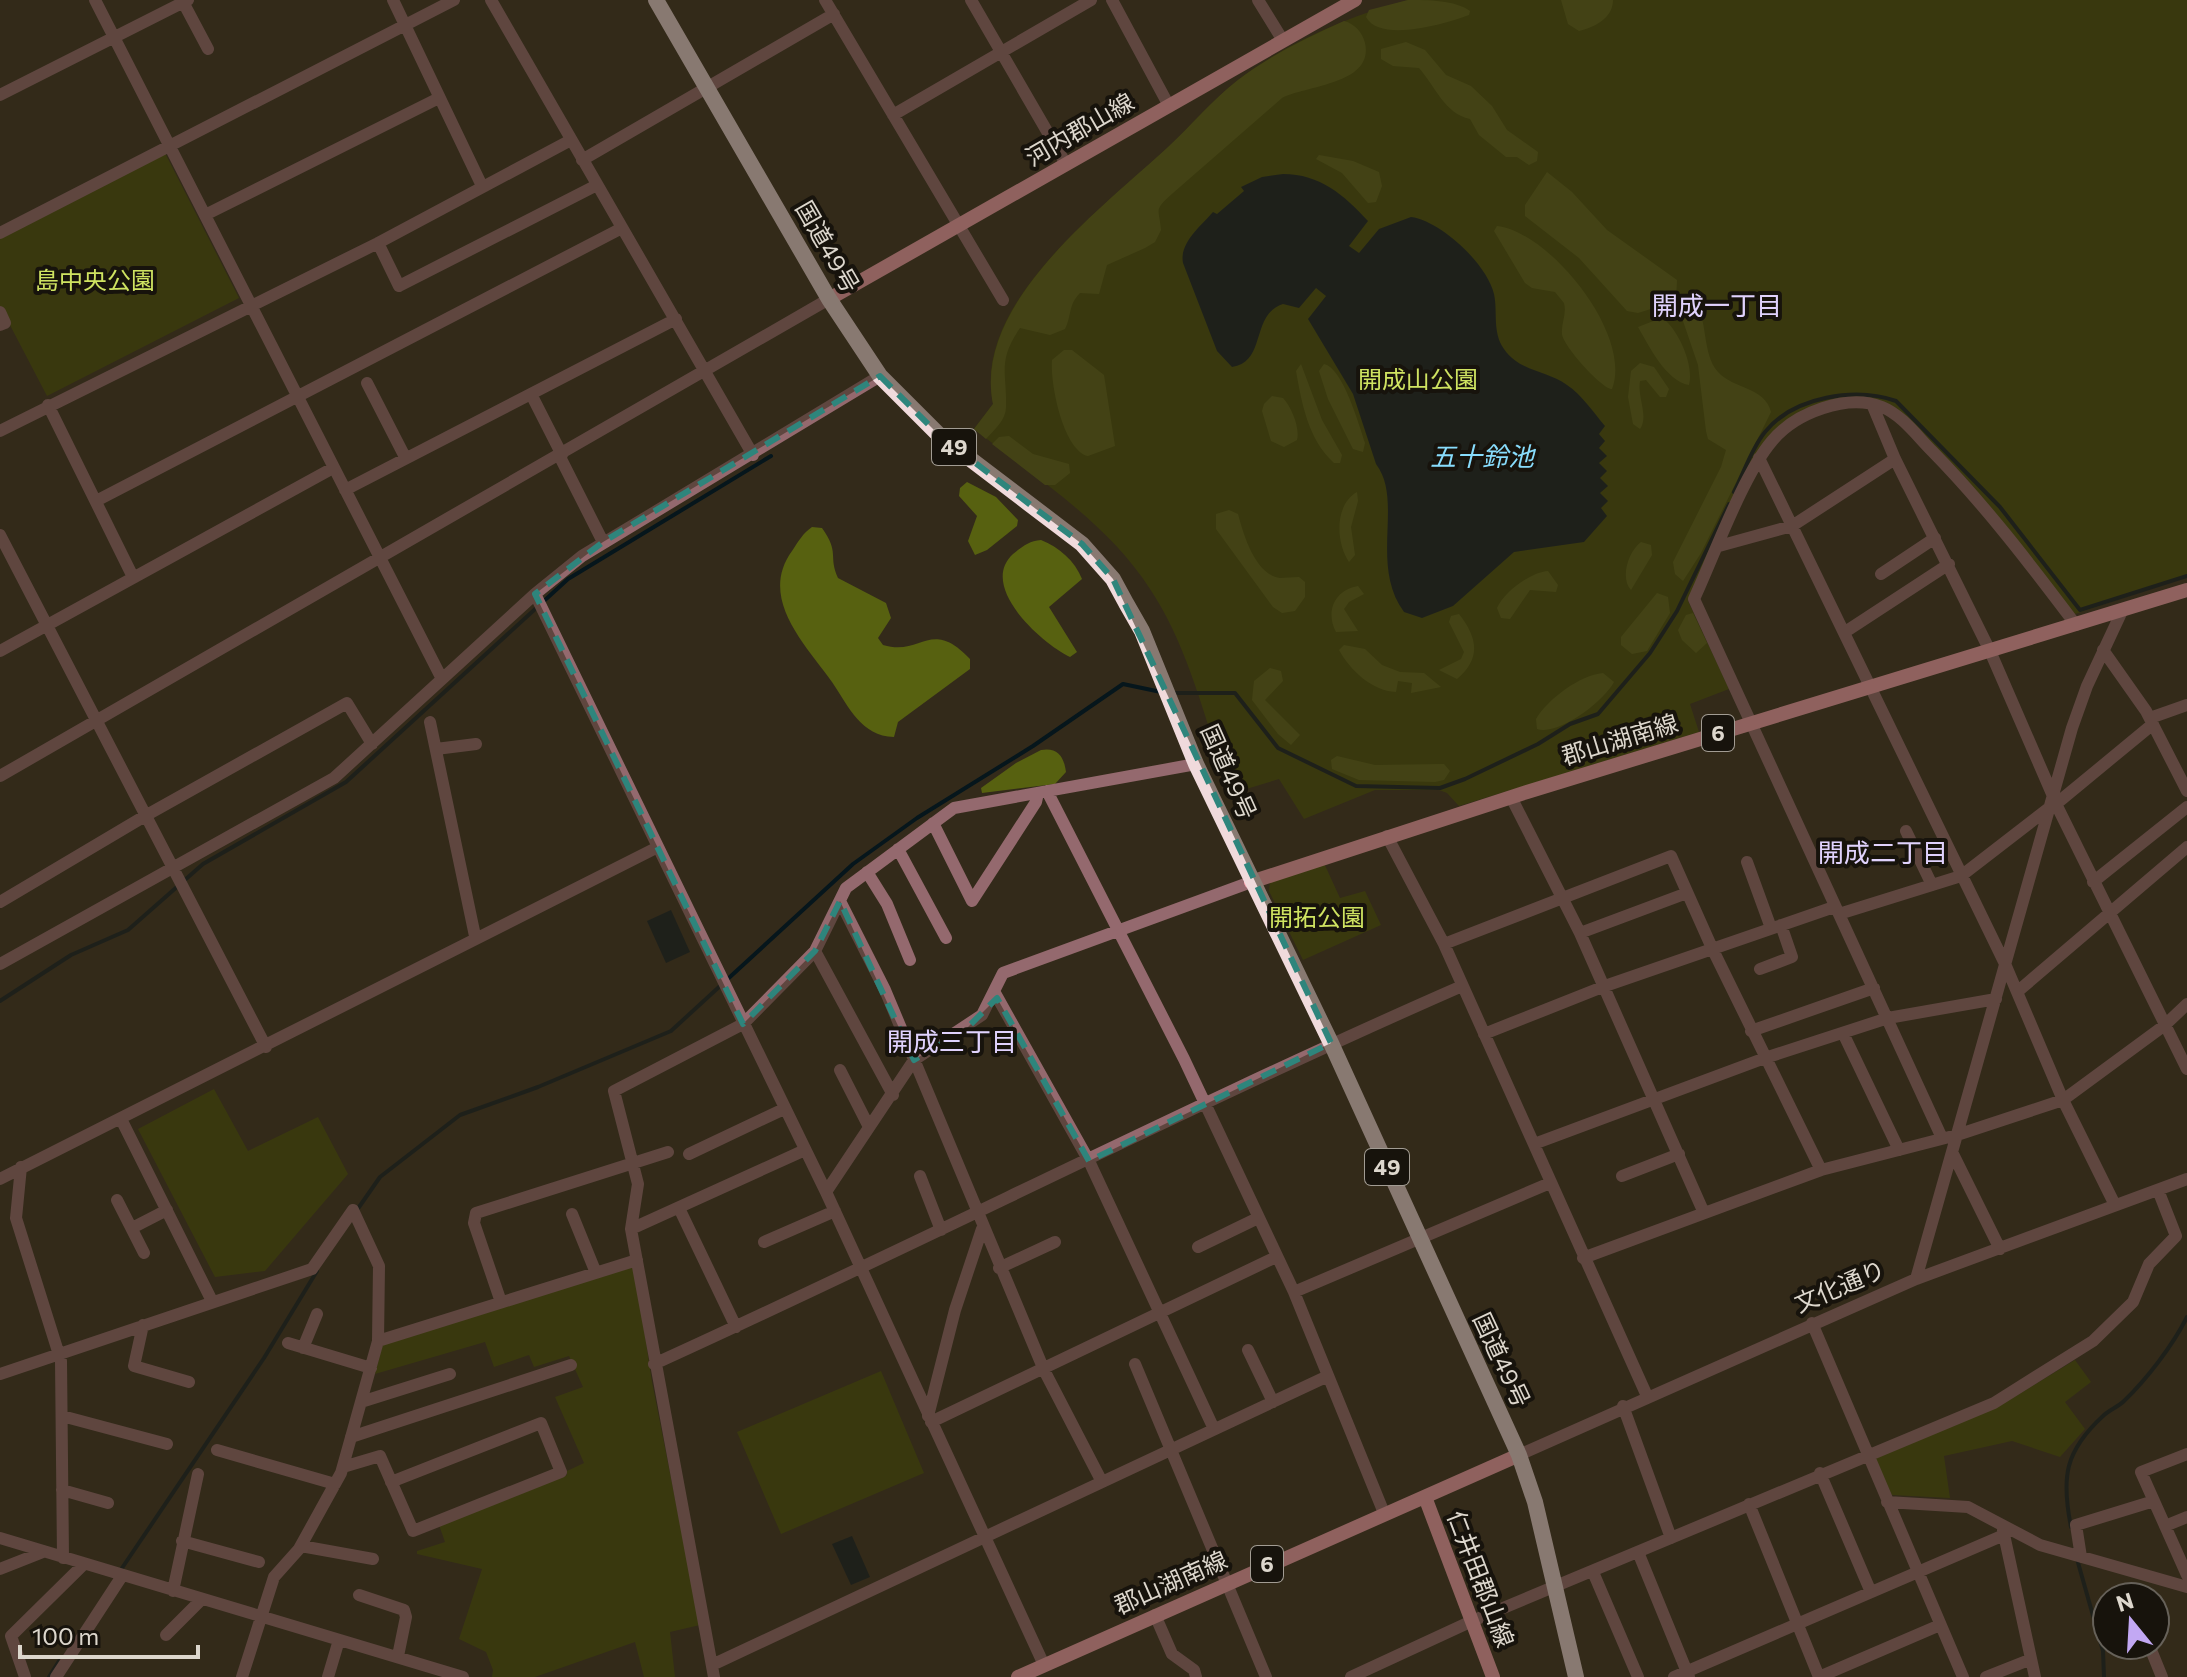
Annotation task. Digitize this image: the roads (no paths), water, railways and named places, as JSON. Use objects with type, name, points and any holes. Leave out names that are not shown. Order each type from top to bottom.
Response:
[{"type":"highway","name":"国道49号","points":[[656,0],[829,299],[880,376],[940,436],[1082,544],[1099,563],[1142,631],[1196,764],[1331,1043],[1519,1455],[1535,1502],[1576,1677]]},
{"type":"main road","name":"河内郡山線","points":[[829,299],[1355,0]]},
{"type":"main road","name":"郡山湖南線","points":[[1251,882],[1511,797],[2187,590]]},
{"type":"main road","name":"郡山湖南線","points":[[1018,1677],[1226,1582],[1519,1455]]},
{"type":"main road","name":"仁井田郡山線","points":[[1425,1497],[1493,1677]]},
{"type":"street","points":[[95,0],[442,679]]},
{"type":"street","points":[[393,0],[482,186]]},
{"type":"street","points":[[0,233],[454,0]]},
{"type":"street","points":[[491,0],[753,455]]},
{"type":"street","points":[[971,0],[1066,164]]},
{"type":"street","points":[[893,115],[1091,0]]},
{"type":"street","points":[[1112,0],[1168,104]]},
{"type":"street","points":[[1258,0],[1282,39]]},
{"type":"street","points":[[0,95],[114,39],[177,3],[208,49]]},
{"type":"street","points":[[582,160],[708,87],[831,5],[956,226],[1003,300]]},
{"type":"street","points":[[207,214],[439,98]]},
{"type":"street","points":[[0,431],[378,243],[571,140]]},
{"type":"street","points":[[378,243],[399,286],[597,185]]},
{"type":"street","points":[[96,501],[622,228]]},
{"type":"street","points":[[0,776],[707,372],[829,299]]},
{"type":"street","points":[[0,312],[5,323],[0,325]]},
{"type":"street","points":[[345,490],[676,319]]},
{"type":"street","points":[[0,964],[334,778],[535,594],[603,542],[753,455],[880,376]]},
{"type":"street","points":[[367,383],[405,457]]},
{"type":"street","points":[[531,394],[603,542]]},
{"type":"street","points":[[1942,1138],[1694,599],[1759,458],[1778,434],[1803,417],[1849,404],[1872,404],[1896,414],[1982,504],[2076,625]]},
{"type":"street","points":[[1872,404],[1895,459],[1990,651],[2052,803],[2187,1069]]},
{"type":"street","points":[[48,405],[133,577]]},
{"type":"street","points":[[1759,458],[2006,966],[2063,1100],[2115,1205]]},
{"type":"street","points":[[1719,546],[1792,526],[1895,459]]},
{"type":"street","points":[[0,651],[333,468]]},
{"type":"street","points":[[1881,574],[1935,538]]},
{"type":"street","points":[[2,543],[48,625],[95,722],[173,865],[266,1047]]},
{"type":"street","points":[[1845,632],[1949,564]]},
{"type":"street","points":[[535,594],[826,1192],[1044,1665]]},
{"type":"street","points":[[1916,1279],[2077,714],[2123,609]]},
{"type":"street","points":[[2103,650],[2152,721],[2187,791]]},
{"type":"street","points":[[0,902],[145,816],[347,703],[372,744]]},
{"type":"street","points":[[1484,1034],[1605,986],[1776,926],[1961,876],[2152,721],[2187,705]]},
{"type":"street","points":[[430,722],[475,936]]},
{"type":"street","points":[[436,749],[476,744]]},
{"type":"street","points":[[1196,764],[954,808],[846,888],[815,951],[743,1024],[614,1091],[638,1184],[631,1229],[713,1671],[1328,1376]]},
{"type":"street","points":[[933,823],[972,901],[1043,792]]},
{"type":"street","points":[[1043,792],[1204,1103],[1294,1292],[1384,1513]]},
{"type":"street","points":[[1511,797],[1605,986],[1704,1213]]},
{"type":"street","points":[[2093,882],[2187,807]]},
{"type":"street","points":[[1906,831],[1932,885]]},
{"type":"street","points":[[1387,836],[1444,944],[1647,1396]]},
{"type":"street","points":[[0,1179],[122,1121],[475,936],[658,847]]},
{"type":"street","points":[[2017,992],[2187,847]]},
{"type":"street","points":[[898,849],[946,938]]},
{"type":"street","points":[[1444,944],[1671,856],[1751,1031],[1821,1170]]},
{"type":"street","points":[[1747,862],[1792,957],[1760,969]]},
{"type":"street","points":[[867,872],[887,904],[910,960]]},
{"type":"street","points":[[826,1192],[914,1060],[967,1028],[989,1008],[1003,973],[1251,882]]},
{"type":"street","points":[[1580,933],[1687,893]]},
{"type":"street","points":[[840,901],[914,1060],[976,1215],[1044,1370],[1102,1482]]},
{"type":"street","points":[[815,951],[893,1095]]},
{"type":"street","points":[[654,1364],[976,1215],[1331,1043],[1462,986]]},
{"type":"street","points":[[1751,1031],[1874,988]]},
{"type":"street","points":[[995,993],[1089,1161],[1214,1429]]},
{"type":"street","points":[[1534,1144],[1765,1058],[1888,1018],[1996,999]]},
{"type":"street","points":[[1583,1258],[1821,1170],[1957,1135],[2063,1100],[2165,1025],[2187,1004]]},
{"type":"street","points":[[1843,1033],[1899,1150]]},
{"type":"street","points":[[840,1070],[869,1127]]},
{"type":"street","points":[[689,1154],[784,1109]]},
{"type":"street","points":[[122,1121],[212,1301]]},
{"type":"street","points":[[631,1229],[805,1150]]},
{"type":"street","points":[[501,1302],[474,1223],[476,1213],[668,1152]]},
{"type":"street","points":[[1952,1152],[2000,1249]]},
{"type":"street","points":[[1622,1176],[1679,1154]]},
{"type":"street","points":[[21,1167],[16,1218],[59,1355],[63,1558]]},
{"type":"street","points":[[920,1176],[941,1230]]},
{"type":"street","name":"文化通り","points":[[1519,1455],[1623,1406],[1916,1279],[2187,1179]]},
{"type":"street","points":[[1294,1292],[1550,1183]]},
{"type":"street","points":[[1351,1677],[1472,1621],[1820,1473],[1994,1403],[2093,1341],[2133,1302],[2149,1264],[2176,1236],[2158,1190]]},
{"type":"street","points":[[117,1200],[144,1253]]},
{"type":"street","points":[[679,1208],[736,1327]]},
{"type":"street","points":[[132,1228],[167,1210]]},
{"type":"street","points":[[0,1374],[312,1269],[353,1210],[379,1266],[378,1341],[343,1467],[301,1546],[274,1577],[242,1677]]},
{"type":"street","points":[[764,1242],[835,1211]]},
{"type":"street","points":[[572,1214],[596,1273]]},
{"type":"street","points":[[1198,1247],[1258,1218]]},
{"type":"street","points":[[930,1419],[955,1310],[982,1229]]},
{"type":"street","points":[[584,1244],[586,1236],[594,1230]]},
{"type":"street","points":[[999,1268],[1055,1242]]},
{"type":"street","points":[[930,1419],[1044,1370],[1276,1257]]},
{"type":"street","points":[[378,1341],[637,1260]]},
{"type":"street","points":[[303,1348],[317,1314]]},
{"type":"street","points":[[1812,1323],[1963,1677]]},
{"type":"street","points":[[143,1325],[134,1366],[189,1382]]},
{"type":"street","points":[[288,1343],[371,1368]]},
{"type":"street","points":[[1248,1350],[1273,1402]]},
{"type":"street","points":[[1135,1364],[1266,1677]]},
{"type":"street","points":[[351,1437],[571,1365]]},
{"type":"street","points":[[361,1402],[450,1374]]},
{"type":"street","points":[[1623,1406],[1671,1538]]},
{"type":"street","points":[[62,1416],[167,1444]]},
{"type":"street","points":[[343,1467],[380,1456],[391,1482],[413,1531],[561,1472],[541,1423],[391,1482]]},
{"type":"street","points":[[217,1450],[335,1484]]},
{"type":"street","points":[[2187,1454],[2141,1472],[2187,1575]]},
{"type":"street","points":[[1820,1473],[1870,1590]]},
{"type":"street","points":[[173,1591],[198,1474]]},
{"type":"street","points":[[62,1490],[108,1503]]},
{"type":"street","points":[[2081,1557],[2076,1525],[2154,1501]]},
{"type":"street","points":[[1887,1502],[1968,1507],[2003,1531],[2040,1545],[2187,1587]]},
{"type":"street","points":[[1749,1504],[1819,1677],[1940,1625]]},
{"type":"street","points":[[2165,1526],[2187,1517]]},
{"type":"street","points":[[1638,1552],[1683,1675],[2003,1531]]},
{"type":"street","points":[[2003,1531],[2035,1677]]},
{"type":"street","points":[[0,1538],[463,1677]]},
{"type":"street","points":[[182,1541],[259,1562]]},
{"type":"street","points":[[301,1546],[373,1559]]},
{"type":"street","points":[[0,1569],[43,1552]]},
{"type":"street","points":[[25,1677],[11,1636],[84,1564]]},
{"type":"street","points":[[1593,1572],[1638,1677]]},
{"type":"street","points":[[56,1677],[122,1576]]},
{"type":"street","points":[[359,1595],[404,1610],[406,1617],[398,1656]]},
{"type":"street","points":[[166,1635],[201,1600]]},
{"type":"street","points":[[1155,1615],[1172,1654],[1194,1670],[1196,1677]]},
{"type":"street","points":[[328,1677],[339,1640]]},
{"type":"street","points":[[1986,1677],[2029,1660]]},
{"type":"street","points":[[417,1661],[417,1677]]},
{"type":"water","name":"五十鈴池","points":[[1283,174],[1320,182],[1340,195],[1368,221],[1349,246],[1359,253],[1379,229],[1411,217],[1436,226],[1473,258],[1490,282],[1500,342],[1510,357],[1572,389],[1605,426],[1599,434],[1605,441],[1599,448],[1607,456],[1599,463],[1607,471],[1600,478],[1608,486],[1600,493],[1608,501],[1601,508],[1607,516],[1584,542],[1514,552],[1453,606],[1422,618],[1404,612],[1389,574],[1384,479],[1353,394],[1308,319],[1326,296],[1316,288],[1299,308],[1283,304],[1273,310],[1266,318],[1250,357],[1232,367],[1217,351],[1183,263],[1184,249],[1192,235],[1213,212],[1217,214],[1244,191],[1241,187],[1262,177]]},
{"type":"water","points":[[671,910],[690,952],[666,963],[647,921]]},
{"type":"water","points":[[852,1536],[870,1577],[851,1585],[832,1544]]},
{"type":"waterway","points":[[1734,492],[1760,439],[1777,420],[1792,410],[1845,395],[1880,397],[1896,401],[2000,507],[2080,610],[2187,576]]},
{"type":"waterway","points":[[0,1001],[71,955],[128,930],[203,864],[346,782],[568,579],[771,456]]},
{"type":"waterway","points":[[1174,693],[1235,693],[1278,748],[1356,786],[1440,788],[1538,744],[1570,724],[1598,714],[1650,653],[1677,611],[1729,504]]},
{"type":"waterway","points":[[357,1210],[380,1177],[460,1115],[538,1087],[671,1031],[853,864],[917,818],[1033,746],[1123,684],[1161,692]]},
{"type":"waterway","points":[[120,1571],[264,1358],[317,1271]]},
{"type":"waterway","points":[[2071,1527],[2066,1493],[2074,1453],[2090,1429],[2124,1401],[2150,1372],[2187,1317]]},
{"type":"waterway","points":[[2077,1559],[2103,1651],[2104,1677]]},
{"type":"waterway","points":[[49,1677],[59,1661]]},
{"type":"district","name":"開成一丁目","points":[[1717,306]]},
{"type":"district","name":"開成二丁目","points":[[1883,853]]},
{"type":"district","name":"開成三丁目","points":[[952,1042]]},
{"type":"park label","name":"島中央公園","points":[[95,281]]},
{"type":"park label","name":"開成山公園","points":[[1418,380]]},
{"type":"park label","name":"開拓公園","points":[[1317,918]]}]
